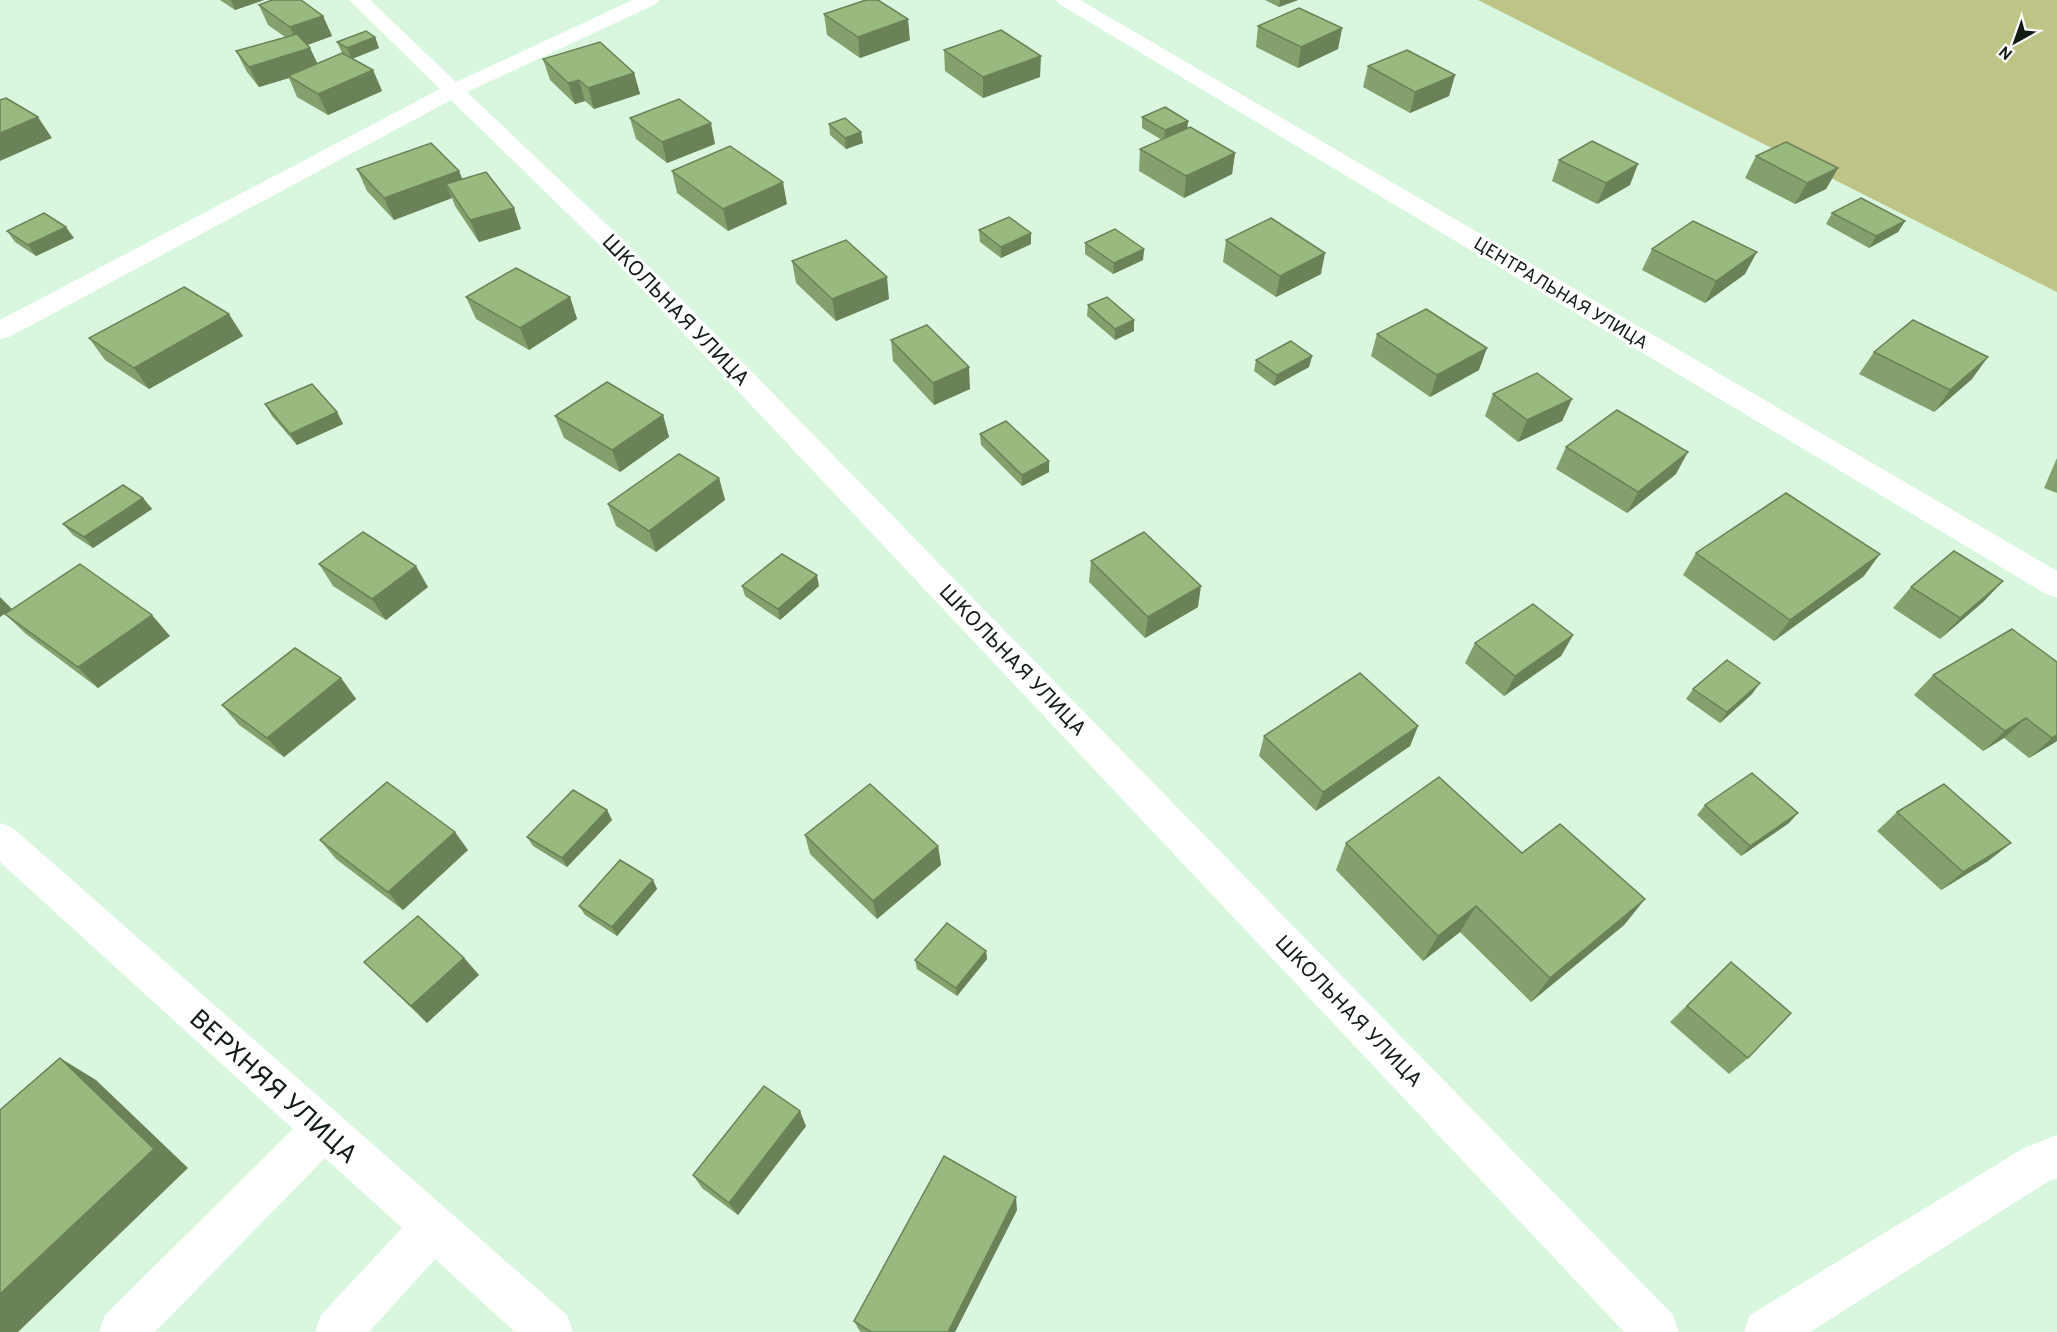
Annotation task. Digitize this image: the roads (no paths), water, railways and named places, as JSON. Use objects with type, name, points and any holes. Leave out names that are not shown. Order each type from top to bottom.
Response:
[{"type":"street","name":"ШКОЛЬНАЯ УЛИЦА","points":[[359,0],[616,246],[1656,1332]]},
{"type":"street","points":[[0,332],[453,91],[649,0]]},
{"type":"street","name":"ЦЕНТРАЛЬНАЯ УЛИЦА","points":[[1066,0],[2057,586]]},
{"type":"street","name":"ВЕРХНЯЯ УЛИЦА","points":[[0,839],[550,1332]]},
{"type":"street","points":[[122,1332],[323,1130]]},
{"type":"street","points":[[1767,1332],[2037,1164],[2057,1157]]},
{"type":"street","points":[[338,1332],[433,1227]]}]
